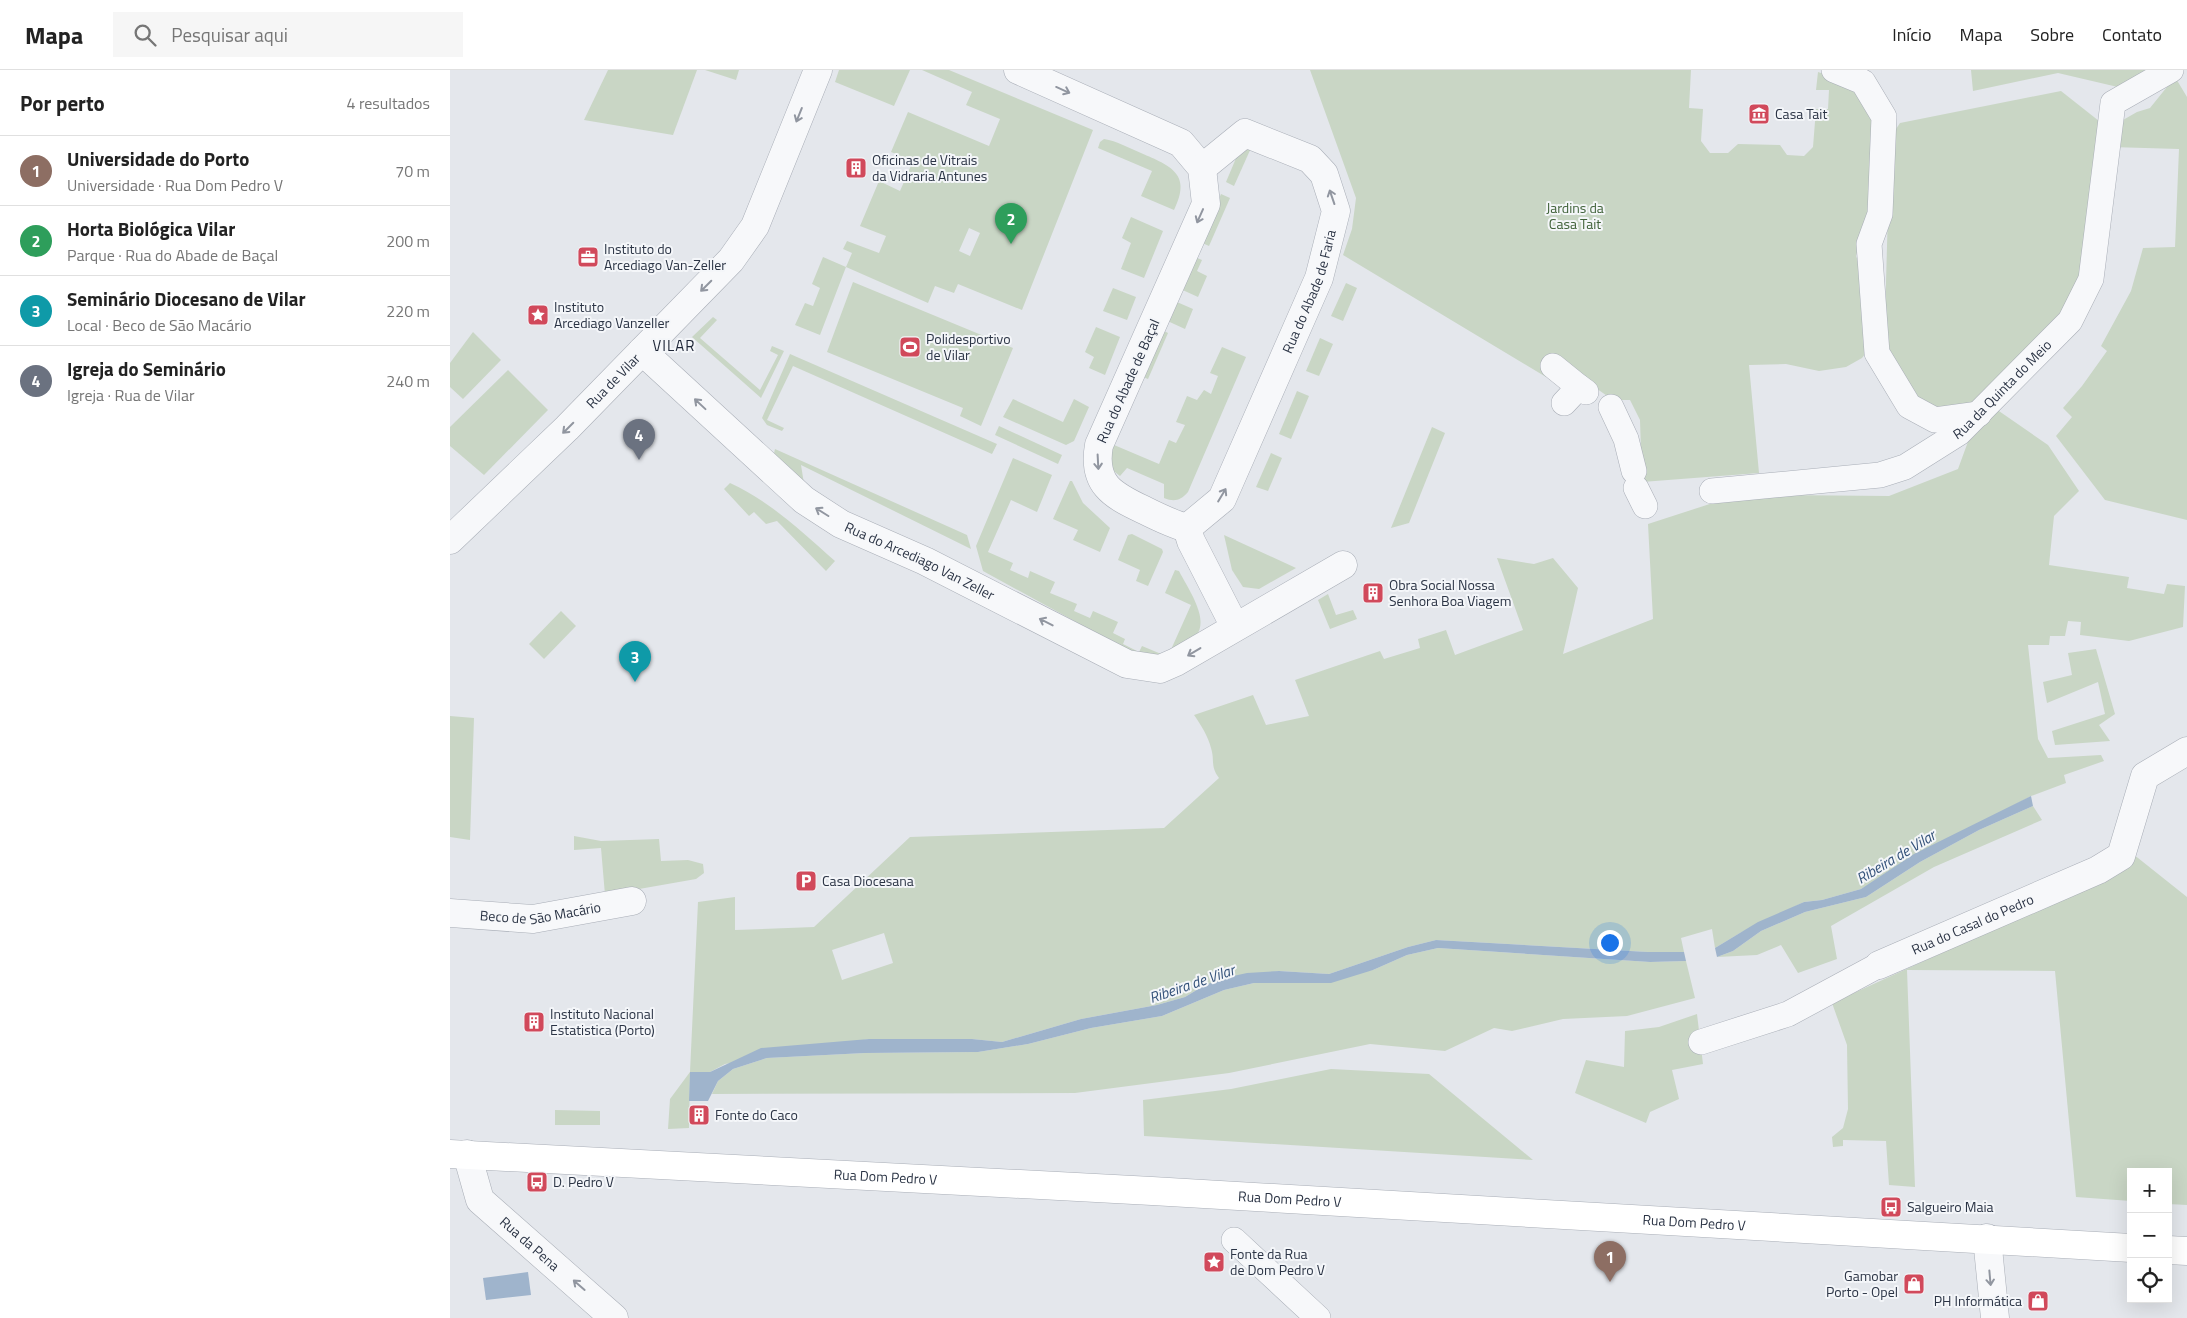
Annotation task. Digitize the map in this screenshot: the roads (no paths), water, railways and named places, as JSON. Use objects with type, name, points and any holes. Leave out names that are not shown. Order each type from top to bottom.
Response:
[{"type":"main road","name":"Rua Dom Pedro V","points":[[458,1154],[1988,1238],[2127,1248]]},
{"type":"main road","points":[[2172,1250],[2187,1252]]},
{"type":"street","name":"Rua de Vilar","points":[[450,540],[567,428],[731,260],[755,226],[818,70]]},
{"type":"street","points":[[1018,70],[1181,143],[1202,168]]},
{"type":"street","points":[[1834,70],[1863,82],[1884,117],[1880,214],[1869,244],[1877,353],[1909,406],[1935,420],[1978,414]]},
{"type":"street","name":"Rua da Quinta do Meio","points":[[1712,491],[1880,475],[1905,467],[1959,433],[2070,321],[2091,279],[2113,103],[2171,70]]},
{"type":"street","name":"Rua do Abade de Faria","points":[[1187,528],[1222,499],[1319,278],[1336,211],[1324,174],[1310,159],[1245,133],[1202,168]]},
{"type":"street","name":"Rua do Abade de Baçal","points":[[1187,528],[1173,524],[1121,500],[1108,490],[1098,472],[1097,457],[1099,445],[1206,204],[1202,168]]},
{"type":"street","name":"Rua do Arcediago Van Zeller","points":[[642,351],[811,505],[841,524],[925,561],[1127,664],[1160,669],[1176,662],[1235,627]]},
{"type":"street","points":[[1553,366],[1576,394]]},
{"type":"street","points":[[1610,407],[1626,439],[1638,488]]},
{"type":"street","points":[[1187,528],[1191,541],[1235,627],[1343,565]]},
{"type":"street","name":"Rua do Casal do Pedro","points":[[1701,1042],[1788,1014],[1879,965],[2098,870],[2121,856],[2132,792],[2145,776],[2187,751]]},
{"type":"street","name":"Beco de São Macário","points":[[450,912],[533,919],[632,901]]},
{"type":"street","name":"Rua da Pena","points":[[458,1154],[480,1200],[614,1318]]},
{"type":"street","points":[[1988,1238],[1994,1318]]},
{"type":"street","points":[[1234,1240],[1318,1318]]},
{"type":"water","points":[[2031,796],[2033,806],[1979,830],[1920,862],[1866,897],[1805,912],[1761,931],[1733,951],[1717,957],[1715,948],[1758,922],[1804,902],[1822,900],[1861,889],[1914,854]]},
{"type":"water","points":[[1436,940],[1648,952],[1684,952],[1686,961],[1650,962],[1438,948],[1407,955],[1373,970],[1331,983],[1254,983],[1224,990],[1162,1016],[1091,1028],[1028,1044],[978,1052],[865,1053],[767,1058],[733,1069],[718,1081],[708,1101],[689,1101],[690,1072],[710,1072],[761,1048],[869,1039],[972,1039],[1002,1042],[1081,1019],[1157,1005],[1185,997],[1205,985],[1224,978],[1247,973],[1279,971],[1329,974],[1408,947]]},
{"type":"water","points":[[528,1272],[531,1295],[486,1300],[483,1278]]},
{"type":"place","name":"Casa Tait","points":[[1759,114]]},
{"type":"place","name":"Oficinas de Vitrais da Vidraria Antunes","points":[[856,168]]},
{"type":"place","name":"Horta Biológica Vilar","points":[[1011,244]]},
{"type":"place","name":"Instituto do Arcediago Van-Zeller","points":[[588,257]]},
{"type":"place","name":"Instituto Arcediago Vanzeller","points":[[538,315]]},
{"type":"place","name":"Polidesportivo de Vilar","points":[[910,347]]},
{"type":"place","name":"Igreja do Seminário","points":[[639,460]]},
{"type":"place","name":"Obra Social Nossa Senhora Boa Viagem","points":[[1373,593]]},
{"type":"place","name":"Seminário Diocesano de Vilar","points":[[635,682]]},
{"type":"place","name":"Casa Diocesana","points":[[806,881]]},
{"type":"place","name":"Instituto Nacional Estatistica (Porto)","points":[[534,1022]]},
{"type":"place","name":"Fonte do Caco","points":[[699,1115]]},
{"type":"place","name":"D. Pedro V","points":[[537,1182]]},
{"type":"place","name":"Salgueiro Maia","points":[[1891,1207]]},
{"type":"place","name":"Fonte da Rua de Dom Pedro V","points":[[1214,1262]]},
{"type":"place","name":"Universidade do Porto","points":[[1610,1282]]},
{"type":"place","name":"Gamobar Porto - Opel","points":[[1914,1284]]},
{"type":"place","name":"PH Informática","points":[[2038,1301]]},
{"type":"district","name":"VILAR","points":[[674,346]]},
{"type":"park label","name":"Jardins da Casa Tait","points":[[1575,216]]},
{"type":"water label","name":"Ribeira de Vilar","points":[[1896,857]]},
{"type":"water label","name":"Ribeira de Vilar","points":[[1192,984]]}]
